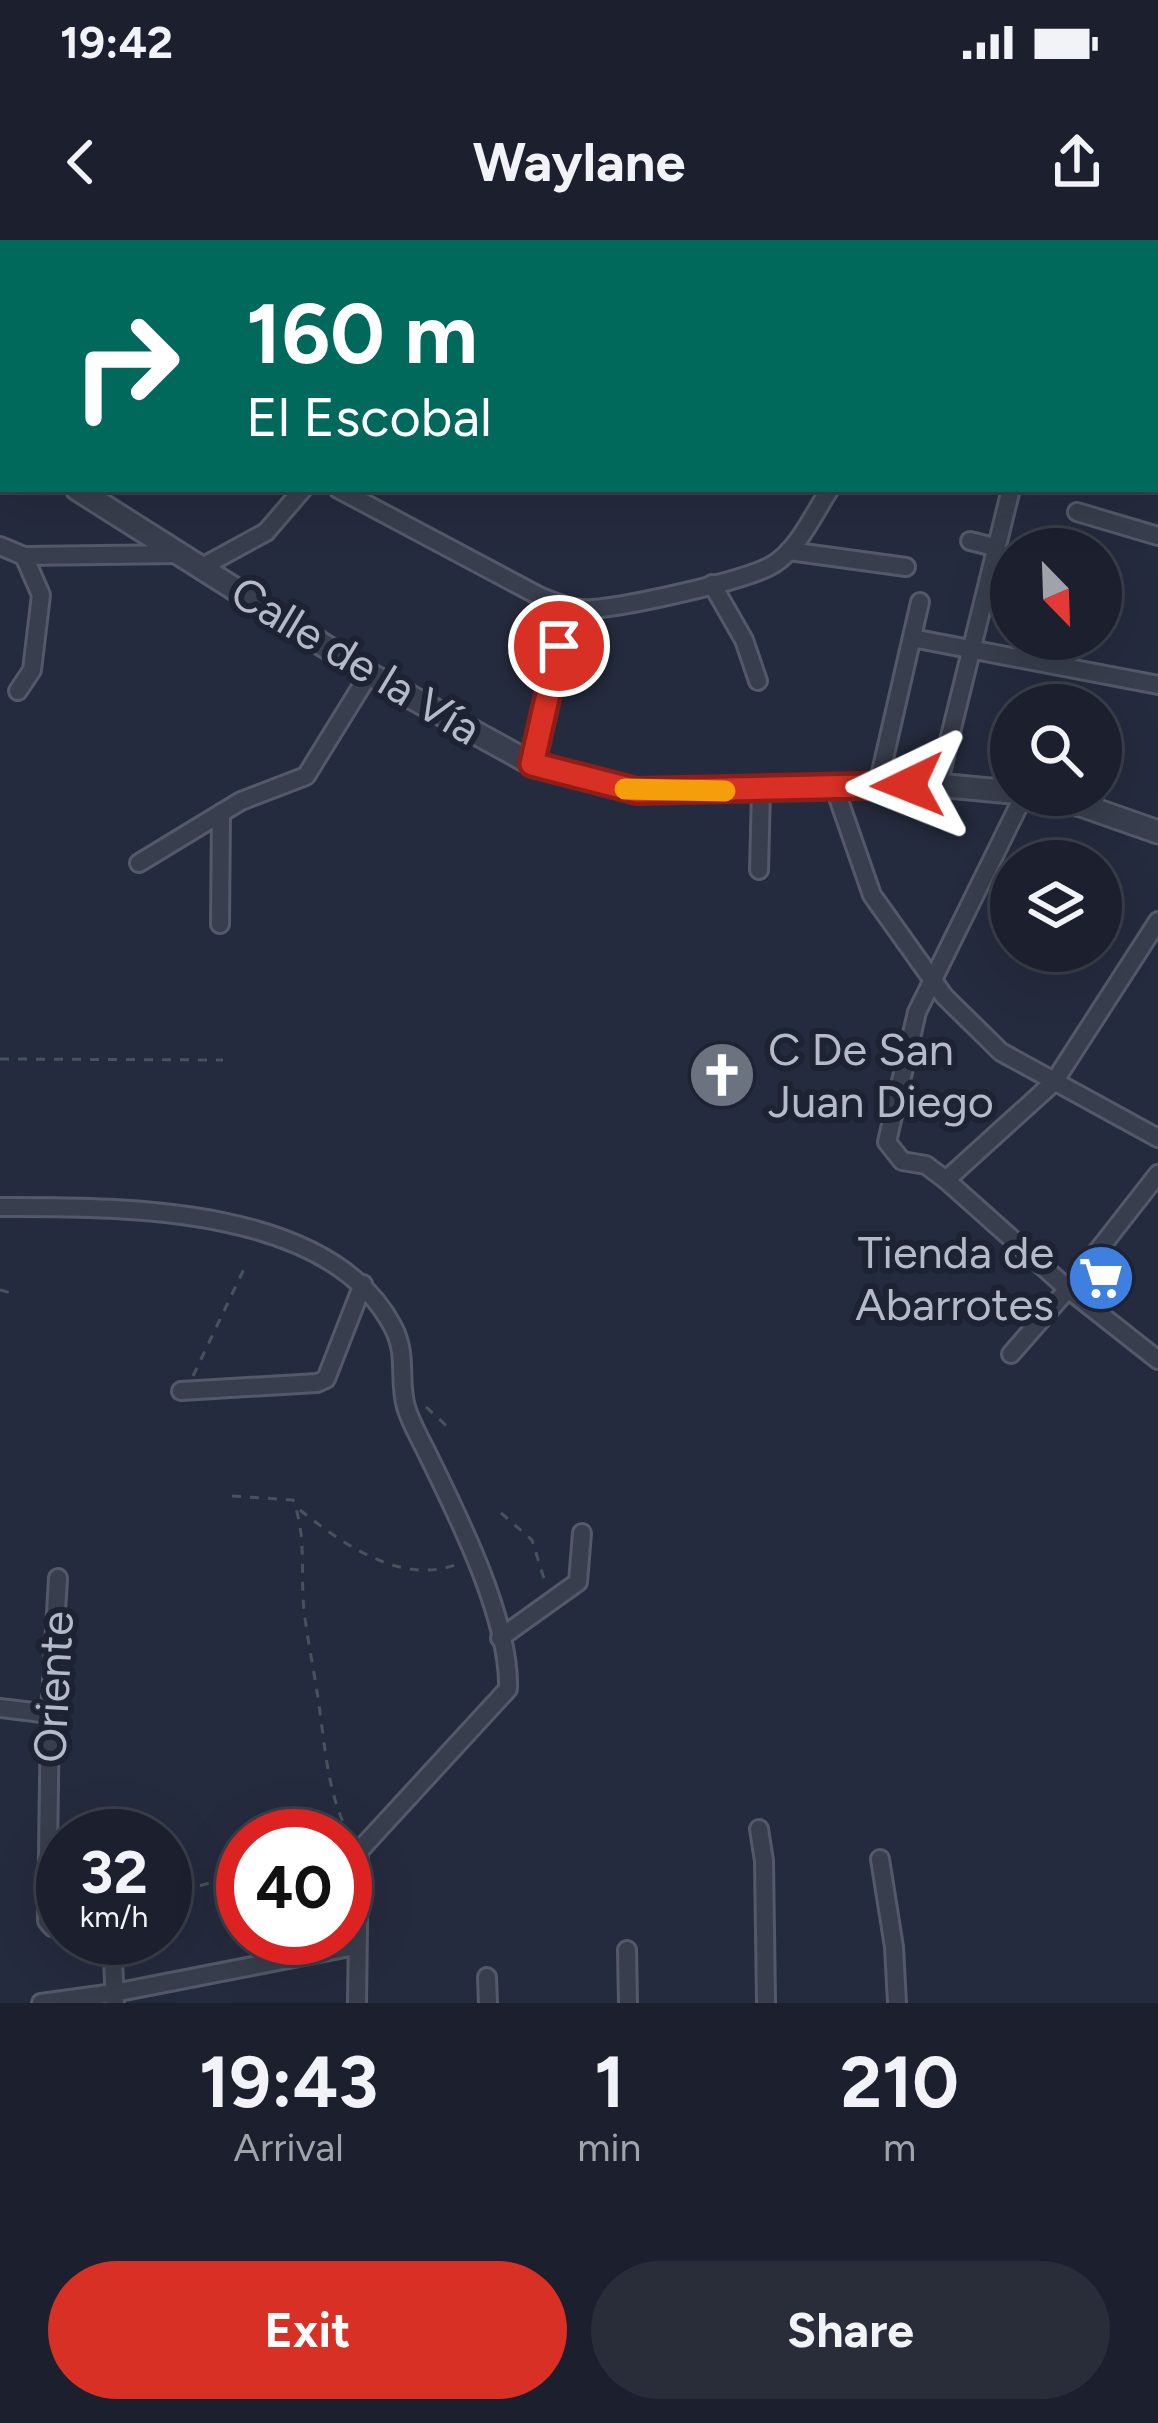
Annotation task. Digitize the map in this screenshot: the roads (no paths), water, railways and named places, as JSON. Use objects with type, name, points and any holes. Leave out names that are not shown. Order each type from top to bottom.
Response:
[{"type":"street","name":"Calle de la Vía","points":[[82,492],[369,674],[532,764],[637,791],[878,785],[990,790]]},
{"type":"street","points":[[202,567],[266,532],[300,492]]},
{"type":"street","points":[[344,492],[538,596],[590,609],[759,571],[789,551],[828,492]]},
{"type":"street","points":[[1000,528],[1010,492]]},
{"type":"street","points":[[1077,512],[1158,536]]},
{"type":"street","points":[[970,541],[990,546]]},
{"type":"street","points":[[0,546],[24,556],[181,554]]},
{"type":"street","points":[[789,551],[906,567]]},
{"type":"street","points":[[18,691],[32,670],[41,595],[24,556]]},
{"type":"street","points":[[938,785],[990,564]]},
{"type":"street","points":[[712,584],[744,640],[758,681]]},
{"type":"street","points":[[878,785],[920,602]]},
{"type":"street","points":[[532,764],[568,607]]},
{"type":"street","points":[[912,638],[1158,685]]},
{"type":"street","points":[[139,863],[254,795],[306,776],[369,674]]},
{"type":"street","points":[[835,788],[872,895],[944,996],[1001,1052],[1158,1138]]},
{"type":"street","points":[[760,791],[760,870]]},
{"type":"street","points":[[220,813],[220,924]]},
{"type":"street","points":[[1018,816],[917,1012],[887,1142],[902,1161],[926,1166],[946,1180],[1158,1360]]},
{"type":"street","points":[[1112,816],[1158,832]]},
{"type":"street","points":[[946,1180],[1054,1082],[1158,921]]},
{"type":"street","points":[[1011,1354],[1158,1174]]},
{"type":"street","points":[[0,1207],[115,1208],[218,1220],[318,1255],[363,1284],[394,1328],[404,1353],[405,1403],[477,1557],[500,1638],[508,1689],[372,1837]]},
{"type":"street","points":[[185,1391],[326,1379],[363,1284]]},
{"type":"street","points":[[500,1638],[578,1582],[582,1533]]},
{"type":"street","name":"Oriente","points":[[49,1809],[58,1578]]},
{"type":"street","points":[[0,1708],[50,1714]]},
{"type":"street","points":[[759,1828],[764,1861],[766,2003]]},
{"type":"street","points":[[880,1859],[895,1946],[897,2003]]},
{"type":"street","points":[[626,1950],[628,2003]]},
{"type":"street","points":[[113,1965],[115,1998]]},
{"type":"street","points":[[41,2003],[115,1998],[267,1965]]},
{"type":"street","points":[[356,1965],[357,2003]]},
{"type":"street","points":[[487,1977],[488,2003]]},
{"type":"place","name":"C De San Juan Diego","points":[[722,1075]]},
{"type":"place","name":"Tienda de Abarrotes","points":[[1101,1278]]}]
